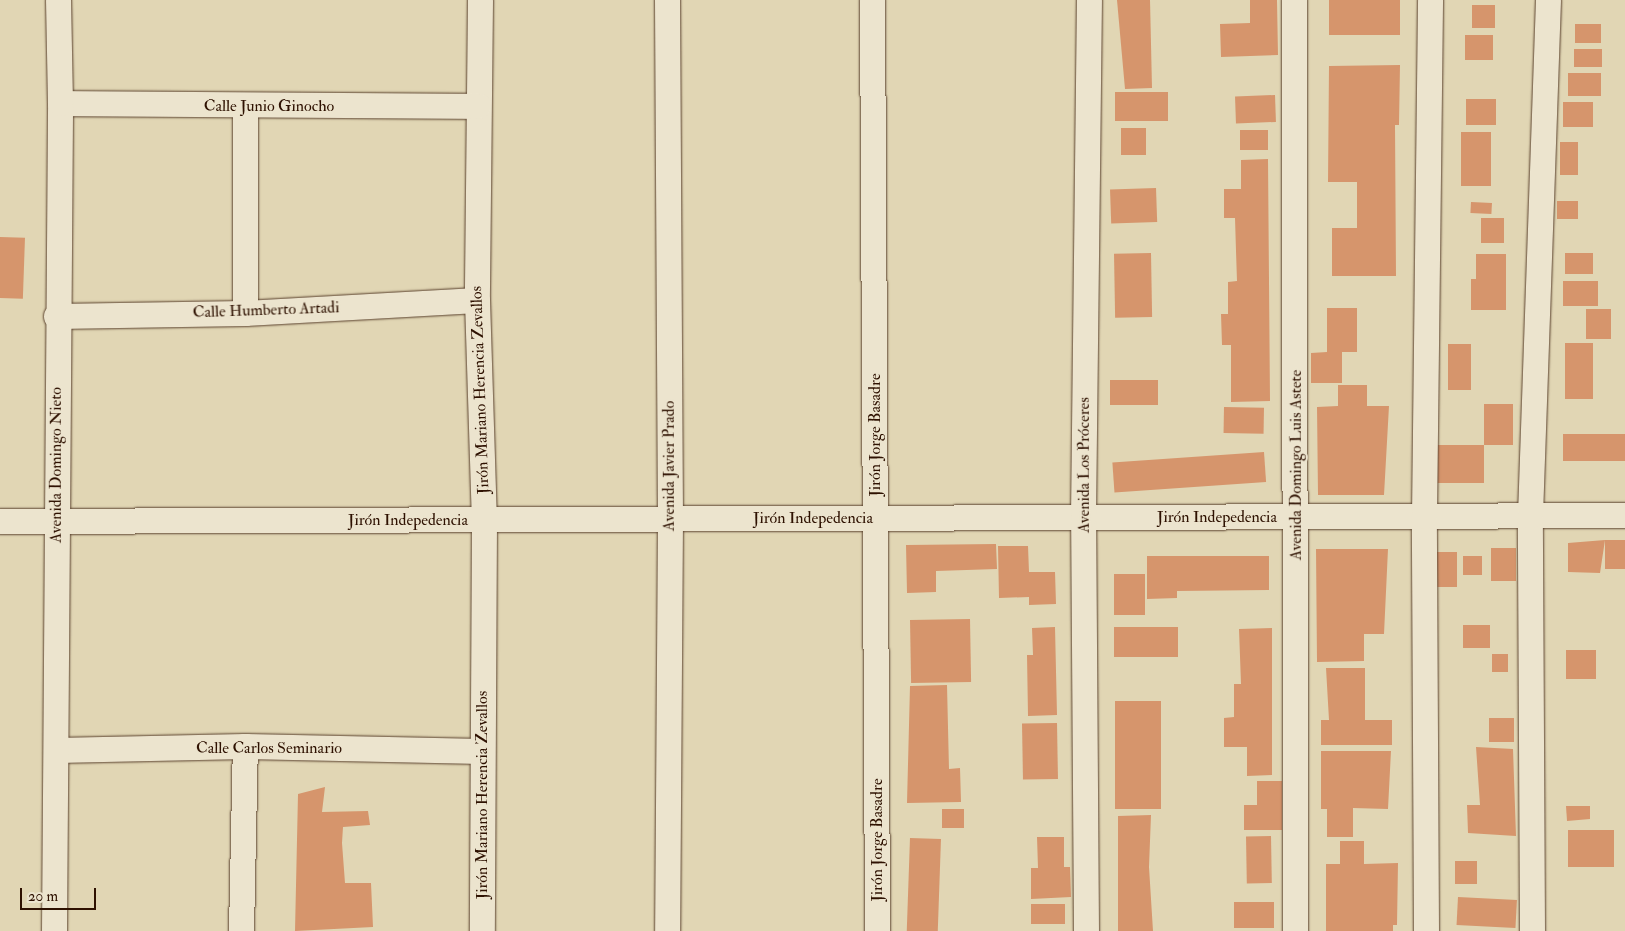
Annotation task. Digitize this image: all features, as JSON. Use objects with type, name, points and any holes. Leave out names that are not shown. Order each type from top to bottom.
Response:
[{"type":"street","name":"Avenida Domingo Nieto","points":[[54,931],[56,316],[60,103],[58,0]]},
{"type":"street","name":"Jirón Mariano Herencia Zevallos","points":[[480,0],[476,300],[484,520],[482,931]]},
{"type":"street","name":"Avenida Javier Prado","points":[[667,0],[670,519],[667,931]]},
{"type":"street","name":"Jirón Jorge Basadre","points":[[872,0],[877,931]]},
{"type":"street","name":"Avenida Los Próceres","points":[[1086,931],[1083,517],[1089,0]]},
{"type":"street","name":"Avenida Domingo Luis Astete","points":[[1294,0],[1295,931]]},
{"type":"street","points":[[1426,931],[1424,516],[1430,0]]},
{"type":"street","points":[[1532,931],[1530,516],[1548,0]]},
{"type":"street","name":"Calle Junio Ginocho","points":[[60,103],[245,106],[478,106]]},
{"type":"street","points":[[245,106],[245,313]]},
{"type":"street","name":"Calle Humberto Artadi","points":[[56,316],[245,313],[476,300]]},
{"type":"street","name":"Jirón Indepedencia","points":[[0,521],[1625,515]]},
{"type":"street","points":[[241,931],[245,746]]},
{"type":"street","name":"Calle Carlos Seminario","points":[[56,750],[245,746],[482,751]]},
{"type":"building","points":[[1117,0],[1150,0],[1152,88],[1125,89]]},
{"type":"building","points":[[1250,0],[1277,0],[1278,55],[1221,57],[1220,24],[1250,23]]},
{"type":"building","points":[[1329,0],[1400,0],[1400,35],[1329,35]]},
{"type":"building","points":[[1472,5],[1495,5],[1495,28],[1472,28]]},
{"type":"building","points":[[1575,24],[1601,24],[1601,43],[1575,43]]},
{"type":"building","points":[[1465,35],[1493,35],[1493,60],[1465,60]]},
{"type":"building","points":[[1574,49],[1602,49],[1602,67],[1574,67]]},
{"type":"building","points":[[1400,65],[1399,125],[1395,125],[1396,276],[1332,276],[1332,228],[1357,228],[1357,182],[1328,182],[1329,66]]},
{"type":"building","points":[[1568,73],[1601,73],[1601,96],[1568,96]]},
{"type":"building","points":[[1115,92],[1168,92],[1168,121],[1115,121]]},
{"type":"building","points":[[1275,95],[1276,122],[1236,123],[1235,96]]},
{"type":"building","points":[[1466,99],[1496,99],[1496,125],[1466,125]]},
{"type":"building","points":[[1563,102],[1593,102],[1593,127],[1563,127]]},
{"type":"building","points":[[1121,128],[1146,128],[1146,155],[1121,155]]},
{"type":"building","points":[[1240,130],[1268,130],[1268,150],[1240,150]]},
{"type":"building","points":[[1461,132],[1491,132],[1491,186],[1461,186]]},
{"type":"building","points":[[1560,142],[1578,142],[1578,175],[1560,175]]},
{"type":"building","points":[[1268,159],[1270,401],[1231,402],[1231,345],[1222,345],[1221,314],[1228,314],[1228,282],[1237,281],[1235,218],[1224,218],[1224,189],[1241,189],[1241,160]]},
{"type":"building","points":[[1156,188],[1157,222],[1111,224],[1110,190]]},
{"type":"building","points":[[1557,201],[1578,201],[1578,219],[1557,219]]},
{"type":"building","points":[[1471,202],[1492,203],[1491,214],[1470,213]]},
{"type":"building","points":[[1481,218],[1504,218],[1504,243],[1481,243]]},
{"type":"building","points":[[0,237],[25,238],[23,299],[0,298]]},
{"type":"building","points":[[1151,253],[1152,317],[1115,318],[1114,254]]},
{"type":"building","points":[[1565,253],[1593,253],[1593,274],[1565,274]]},
{"type":"building","points":[[1476,254],[1506,254],[1506,310],[1471,310],[1471,279],[1476,279]]},
{"type":"building","points":[[1563,281],[1598,281],[1598,306],[1563,306]]},
{"type":"building","points":[[1327,308],[1357,308],[1357,352],[1342,352],[1342,383],[1311,383],[1311,353],[1327,352]]},
{"type":"building","points":[[1586,309],[1611,309],[1611,339],[1586,339]]},
{"type":"building","points":[[1565,343],[1593,343],[1593,399],[1565,399]]},
{"type":"building","points":[[1448,344],[1471,344],[1471,390],[1448,390]]},
{"type":"building","points":[[1110,380],[1158,380],[1158,405],[1110,405]]},
{"type":"building","points":[[1338,385],[1367,385],[1367,406],[1389,406],[1384,495],[1318,495],[1317,407],[1338,406]]},
{"type":"building","points":[[1484,404],[1513,404],[1513,445],[1484,445]]},
{"type":"building","points":[[1224,407],[1264,408],[1264,434],[1224,433]]},
{"type":"building","points":[[1563,434],[1625,434],[1625,461],[1563,461]]},
{"type":"building","points":[[1434,445],[1484,445],[1484,483],[1434,483]]},
{"type":"building","points":[[1264,452],[1266,482],[1114,493],[1112,463]]},
{"type":"building","points":[[1605,540],[1625,540],[1625,569],[1605,569]]},
{"type":"building","points":[[1605,540],[1600,573],[1568,572],[1568,543]]},
{"type":"building","points":[[996,544],[997,569],[936,571],[936,592],[907,593],[906,545]]},
{"type":"building","points":[[998,546],[1028,546],[1029,572],[1055,572],[1056,604],[1029,605],[1029,597],[999,598]]},
{"type":"building","points":[[1491,548],[1516,548],[1516,581],[1491,581]]},
{"type":"building","points":[[1316,549],[1388,549],[1384,634],[1364,634],[1364,661],[1317,662]]},
{"type":"building","points":[[1430,552],[1457,552],[1457,587],[1430,587]]},
{"type":"building","points":[[1147,556],[1269,556],[1269,590],[1177,591],[1177,598],[1147,599]]},
{"type":"building","points":[[1463,556],[1482,556],[1482,575],[1463,575]]},
{"type":"building","points":[[1114,574],[1145,574],[1145,615],[1114,615]]},
{"type":"building","points":[[970,619],[971,682],[911,683],[910,620]]},
{"type":"building","points":[[1463,625],[1490,625],[1490,648],[1463,648]]},
{"type":"building","points":[[1055,627],[1057,715],[1028,716],[1027,655],[1033,655],[1032,628]]},
{"type":"building","points":[[1114,627],[1178,627],[1178,657],[1114,657]]},
{"type":"building","points":[[1272,628],[1272,775],[1247,776],[1247,747],[1224,747],[1224,718],[1234,717],[1234,684],[1241,684],[1239,629]]},
{"type":"building","points":[[1566,650],[1596,650],[1596,679],[1566,679]]},
{"type":"building","points":[[1492,654],[1508,654],[1508,672],[1492,672]]},
{"type":"building","points":[[1326,668],[1365,668],[1365,720],[1392,720],[1392,745],[1321,745],[1321,720],[1329,720]]},
{"type":"building","points":[[947,685],[949,769],[960,768],[961,802],[907,803],[910,686]]},
{"type":"building","points":[[1115,701],[1161,701],[1161,809],[1115,809]]},
{"type":"building","points":[[1489,718],[1514,718],[1514,742],[1489,742]]},
{"type":"building","points":[[1057,723],[1058,779],[1023,780],[1022,724]]},
{"type":"building","points":[[1476,747],[1513,749],[1516,836],[1468,833],[1467,805],[1480,805]]},
{"type":"building","points":[[1321,751],[1391,751],[1388,809],[1353,808],[1353,837],[1327,837],[1327,809],[1321,809]]},
{"type":"building","points":[[1257,781],[1282,781],[1282,830],[1244,830],[1244,805],[1257,805]]},
{"type":"building","points":[[325,787],[322,812],[368,811],[370,825],[343,827],[342,843],[345,883],[371,883],[373,927],[295,931],[298,794]]},
{"type":"building","points":[[1566,806],[1590,806],[1590,819],[1567,821]]},
{"type":"building","points":[[942,809],[964,809],[964,828],[942,828]]},
{"type":"building","points":[[1151,815],[1149,867],[1153,931],[1118,931],[1118,816]]},
{"type":"building","points":[[1568,830],[1614,830],[1614,867],[1568,867]]},
{"type":"building","points":[[1246,836],[1271,836],[1272,883],[1247,883]]},
{"type":"building","points":[[1037,837],[1064,837],[1064,867],[1070,867],[1071,897],[1031,899],[1031,868],[1038,868]]},
{"type":"building","points":[[910,838],[941,839],[938,931],[907,931]]},
{"type":"building","points":[[1340,841],[1364,841],[1364,864],[1398,863],[1397,925],[1393,925],[1393,931],[1326,931],[1326,864],[1340,864]]},
{"type":"building","points":[[1455,861],[1477,861],[1477,884],[1455,884]]},
{"type":"building","points":[[1458,897],[1517,900],[1515,928],[1457,925]]},
{"type":"building","points":[[1234,902],[1274,902],[1274,928],[1234,928]]},
{"type":"building","points":[[1031,904],[1065,904],[1065,924],[1031,924]]}]
